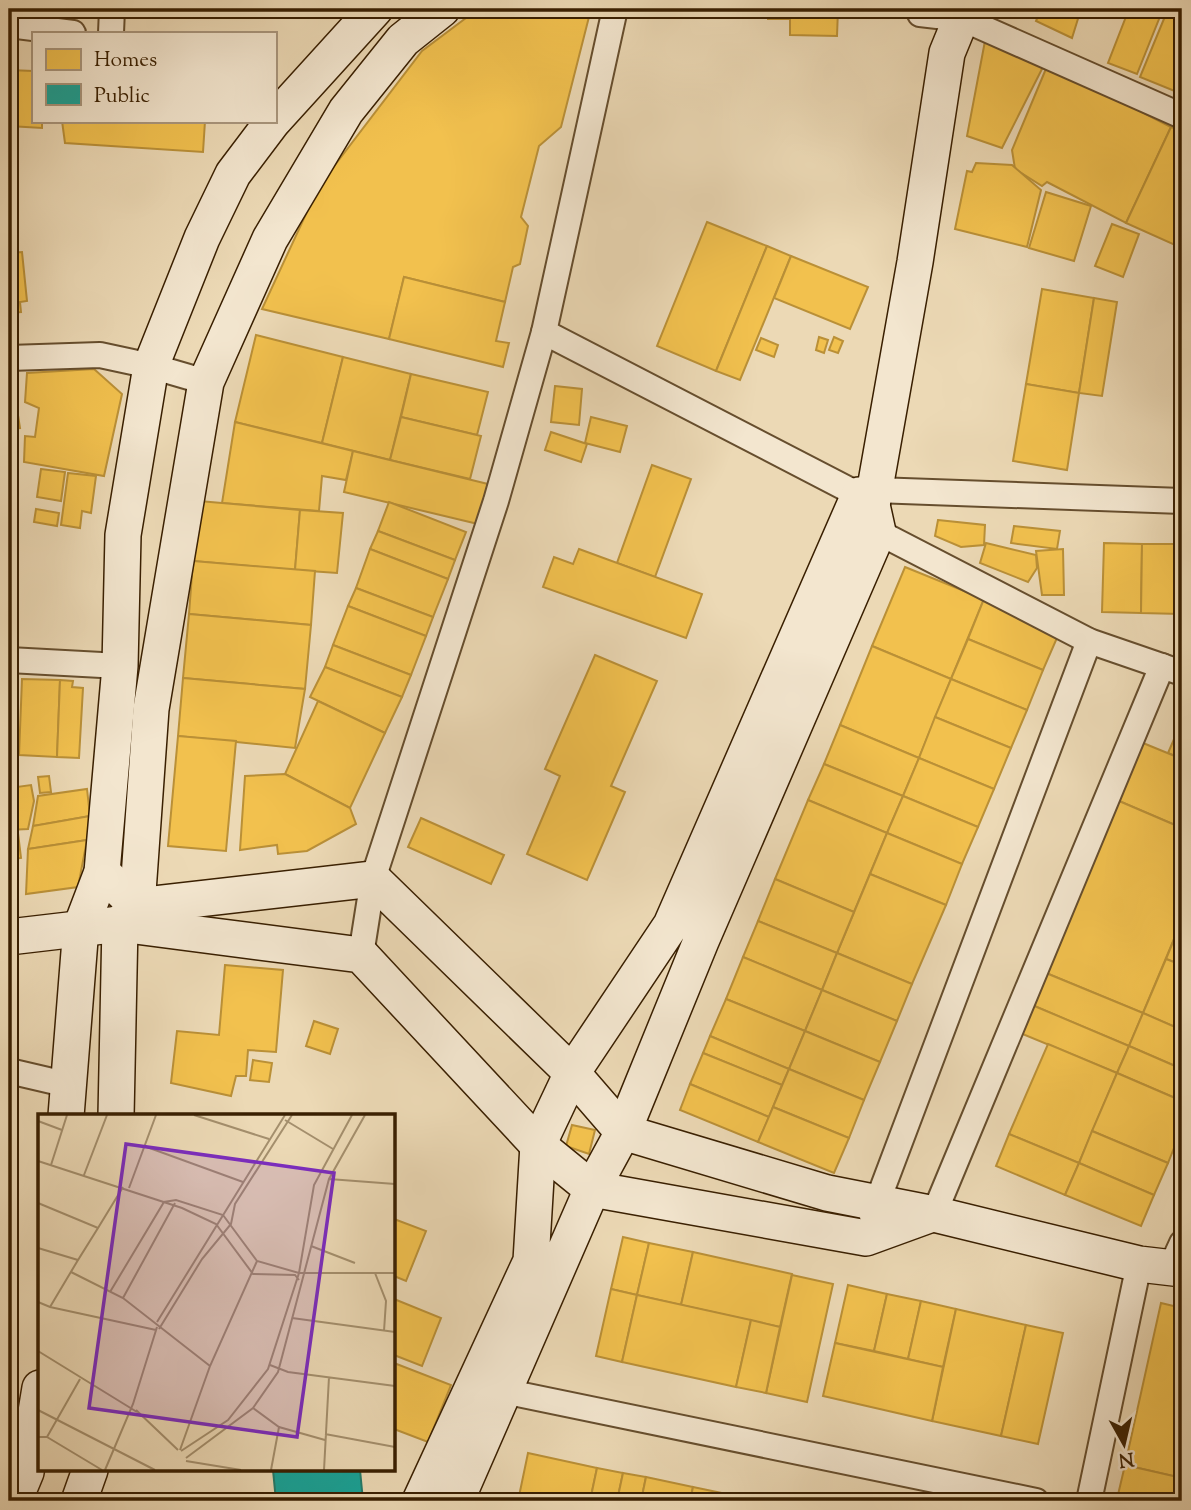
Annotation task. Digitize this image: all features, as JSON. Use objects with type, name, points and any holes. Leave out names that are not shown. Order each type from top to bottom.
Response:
[{"type":"street","points":[[111,32],[112,9]]},
{"type":"street","points":[[276,116],[375,9]]},
{"type":"street","points":[[116,1114],[128,915],[151,709],[206,382],[270,239],[346,111],[403,40],[442,9]]},
{"type":"street","points":[[361,955],[373,879],[496,500],[544,332],[615,9]]},
{"type":"street","points":[[915,11],[964,14],[1182,116]]},
{"type":"street","points":[[915,11],[947,53]]},
{"type":"street","points":[[456,1501],[592,1189],[623,1132],[701,941],[871,505],[915,262],[947,53],[964,14]]},
{"type":"street","points":[[9,25],[65,32]]},
{"type":"street","points":[[9,1071],[68,1100],[81,927],[102,872],[120,666],[123,535],[151,366],[202,238],[233,174],[270,122]]},
{"type":"street","points":[[102,872],[128,915],[361,955],[538,1145],[592,1189],[866,1238],[934,1214],[1172,669],[1089,641],[871,505],[544,332]]},
{"type":"street","points":[[9,358],[100,355],[206,382]]},
{"type":"street","points":[[871,505],[1182,501]]},
{"type":"street","points":[[420,1501],[531,1261],[538,1145],[572,1073],[671,925],[871,505]]},
{"type":"street","points":[[866,1238],[876,1203],[1089,641]]},
{"type":"street","points":[[9,660],[120,666]]},
{"type":"street","points":[[9,937],[81,927],[128,915],[373,879]]},
{"type":"street","points":[[373,879],[572,1073],[623,1132],[827,1193],[1169,1261],[1089,1501]]},
{"type":"street","points":[[503,1391],[1036,1501]]},
{"type":"street","points":[[16,1482],[38,1396]]},
{"type":"street","points":[[79,1501],[89,1472]]},
{"type":"building: Homes","points":[[478,9],[591,9],[561,127],[539,146],[521,217],[528,226],[520,264],[513,267],[505,302],[404,277],[389,339],[262,309],[319,186],[422,51]]},
{"type":"building: Homes","points":[[768,9],[838,9],[837,36],[790,35],[790,19],[768,19]]},
{"type":"building: Homes","points":[[1012,9],[1040,9],[1037,18]]},
{"type":"building: Homes","points":[[1041,9],[1081,9],[1072,38],[1036,21]]},
{"type":"building: Homes","points":[[1100,9],[1120,9],[1117,14]]},
{"type":"building: Homes","points":[[1129,9],[1163,9],[1137,74],[1108,63]]},
{"type":"building: Homes","points":[[1168,9],[1182,9],[1182,94],[1140,77]]},
{"type":"building: Homes","points":[[985,41],[1044,65],[1002,148],[967,136]]},
{"type":"building: Homes","points":[[1048,64],[1171,127],[1126,223],[1047,182],[1042,186],[1015,169],[1012,150]]},
{"type":"building: Homes","points":[[9,70],[32,71],[32,122],[42,122],[42,128],[9,126]]},
{"type":"building: Homes","points":[[62,122],[205,122],[203,152],[65,143]]},
{"type":"building: Homes","points":[[1171,127],[1182,131],[1182,229],[1175,245],[1126,223]]},
{"type":"building: Homes","points":[[976,163],[1012,165],[1041,190],[1027,247],[955,229],[967,171],[972,172]]},
{"type":"building: Homes","points":[[1046,192],[1091,206],[1074,261],[1029,248]]},
{"type":"building: Homes","points":[[707,222],[767,246],[716,371],[657,346]]},
{"type":"building: Homes","points":[[1112,224],[1139,234],[1123,277],[1095,266]]},
{"type":"building: Homes","points":[[1182,229],[1182,248],[1175,245]]},
{"type":"building: Homes","points":[[767,246],[791,256],[740,380],[716,371]]},
{"type":"building: Homes","points":[[22,252],[27,301],[20,302],[21,312],[9,313],[9,253]]},
{"type":"building: Homes","points":[[791,256],[868,287],[850,329],[774,298]]},
{"type":"building: Homes","points":[[404,277],[505,302],[496,341],[509,343],[503,367],[389,339]]},
{"type":"building: Homes","points":[[1042,289],[1094,298],[1079,393],[1026,384]]},
{"type":"building: Homes","points":[[1094,298],[1117,302],[1102,396],[1079,393]]},
{"type":"building: Homes","points":[[256,335],[343,357],[322,443],[235,422]]},
{"type":"building: Homes","points":[[819,337],[828,340],[824,353],[816,350]]},
{"type":"building: Homes","points":[[834,337],[843,341],[838,353],[829,350]]},
{"type":"building: Homes","points":[[761,338],[778,345],[774,357],[756,350]]},
{"type":"building: Homes","points":[[343,357],[411,374],[390,460],[322,443]]},
{"type":"building: Homes","points":[[94,369],[122,394],[104,476],[24,462],[25,436],[35,437],[39,408],[25,402],[27,373]]},
{"type":"building: Homes","points":[[411,374],[488,392],[477,435],[401,417]]},
{"type":"building: Homes","points":[[1026,384],[1079,393],[1067,470],[1013,461]]},
{"type":"building: Homes","points":[[555,386],[582,389],[579,425],[551,422]]},
{"type":"building: Homes","points":[[15,396],[20,428],[9,429],[9,397]]},
{"type":"building: Homes","points":[[401,417],[481,436],[470,479],[390,460]]},
{"type":"building: Homes","points":[[591,417],[627,426],[620,452],[585,443]]},
{"type":"building: Homes","points":[[235,422],[353,451],[346,480],[322,476],[319,511],[222,503]]},
{"type":"building: Homes","points":[[9,430],[14,430],[17,462],[9,462]]},
{"type":"building: Homes","points":[[551,432],[587,444],[581,462],[545,450]]},
{"type":"building: Homes","points":[[353,451],[488,484],[478,524],[344,492]]},
{"type":"building: Homes","points":[[652,465],[691,479],[655,577],[617,563]]},
{"type":"building: Homes","points":[[41,469],[65,472],[61,501],[37,497]]},
{"type":"building: Homes","points":[[68,473],[96,476],[91,513],[82,511],[80,528],[61,525]]},
{"type":"building: Homes","points":[[199,501],[300,510],[295,570],[193,561]]},
{"type":"building: Homes","points":[[389,502],[466,532],[455,560],[378,531]]},
{"type":"building: Homes","points":[[36,509],[59,513],[57,526],[34,522]]},
{"type":"building: Homes","points":[[300,510],[343,513],[337,573],[295,570]]},
{"type":"building: Homes","points":[[938,520],[985,525],[984,545],[961,547],[935,536]]},
{"type":"building: Homes","points":[[1014,526],[1060,531],[1057,549],[1011,543]]},
{"type":"building: Homes","points":[[378,531],[455,560],[448,579],[370,549]]},
{"type":"building: Homes","points":[[986,543],[1036,555],[1037,568],[1028,582],[980,563]]},
{"type":"building: Homes","points":[[1104,543],[1142,544],[1141,613],[1102,612]]},
{"type":"building: Homes","points":[[1142,544],[1182,544],[1181,614],[1141,613]]},
{"type":"building: Homes","points":[[370,549],[448,579],[433,617],[356,588]]},
{"type":"building: Homes","points":[[579,549],[702,594],[686,638],[543,587],[554,557],[573,564]]},
{"type":"building: Homes","points":[[1063,549],[1064,595],[1042,595],[1036,551]]},
{"type":"building: Homes","points":[[193,561],[315,571],[311,625],[189,614]]},
{"type":"building: Homes","points":[[905,567],[984,599],[951,679],[872,646]]},
{"type":"building: Homes","points":[[356,588],[433,617],[426,636],[348,606]]},
{"type":"building: Homes","points":[[984,599],[1060,631],[1043,670],[968,639]]},
{"type":"building: Homes","points":[[348,606],[426,636],[411,675],[333,645]]},
{"type":"building: Homes","points":[[189,614],[311,625],[305,689],[183,678]]},
{"type":"building: Homes","points":[[968,639],[1043,670],[1027,710],[951,679]]},
{"type":"building: Homes","points":[[333,645],[411,675],[402,697],[325,667]]},
{"type":"building: Homes","points":[[872,646],[951,679],[919,758],[840,725]]},
{"type":"building: Homes","points":[[595,655],[657,681],[611,786],[625,792],[587,880],[527,854],[560,776],[545,769]]},
{"type":"building: Homes","points":[[325,667],[402,697],[385,733],[310,697]]},
{"type":"building: Homes","points":[[183,678],[305,689],[295,748],[178,736]]},
{"type":"building: Homes","points":[[22,679],[60,680],[57,757],[19,755]]},
{"type":"building: Homes","points":[[951,679],[1027,710],[1011,748],[935,717]]},
{"type":"building: Homes","points":[[60,680],[73,681],[72,687],[83,688],[79,758],[57,757]]},
{"type":"building: Homes","points":[[318,701],[385,733],[350,808],[285,774]]},
{"type":"building: Homes","points":[[935,717],[1011,748],[994,789],[919,758]]},
{"type":"building: Homes","points":[[1182,724],[1182,759],[1168,753]]},
{"type":"building: Homes","points":[[840,725],[919,758],[903,796],[824,764]]},
{"type":"building: Homes","points":[[178,736],[236,741],[226,851],[168,846]]},
{"type":"building: Homes","points":[[1143,743],[1182,759],[1182,828],[1119,801]]},
{"type":"building: Homes","points":[[919,758],[994,789],[978,827],[903,796]]},
{"type":"building: Homes","points":[[824,764],[903,796],[887,833],[808,800]]},
{"type":"building: Homes","points":[[285,774],[350,808],[356,824],[307,851],[278,854],[277,845],[240,850],[245,776]]},
{"type":"building: Homes","points":[[49,776],[51,792],[40,793],[38,777]]},
{"type":"building: Homes","points":[[31,785],[34,801],[28,829],[9,830],[9,788]]},
{"type":"building: Homes","points":[[87,789],[90,816],[33,826],[38,796]]},
{"type":"building: Homes","points":[[903,796],[978,827],[962,864],[887,833]]},
{"type":"building: Homes","points":[[808,800],[887,833],[854,912],[775,879]]},
{"type":"building: Homes","points":[[1119,801],[1182,828],[1182,920],[1143,1013],[1046,973]]},
{"type":"building: Homes","points":[[90,816],[87,840],[28,849],[33,826]]},
{"type":"building: Homes","points":[[421,818],[504,855],[491,884],[408,847]]},
{"type":"building: Homes","points":[[18,833],[21,858],[13,859],[16,875],[9,876],[9,834]]},
{"type":"building: Homes","points":[[887,833],[962,864],[946,905],[870,874]]},
{"type":"building: Homes","points":[[87,840],[78,887],[26,894],[28,849]]},
{"type":"building: Homes","points":[[870,874],[946,905],[912,984],[837,953]]},
{"type":"building: Homes","points":[[775,879],[854,912],[837,953],[758,921]]},
{"type":"building: Homes","points":[[9,897],[13,897],[15,913],[9,914]]},
{"type":"building: Homes","points":[[1182,920],[1182,965],[1166,959]]},
{"type":"building: Homes","points":[[758,921],[837,953],[822,990],[743,957]]},
{"type":"building: Homes","points":[[837,953],[912,984],[897,1021],[822,990]]},
{"type":"building: Homes","points":[[743,957],[822,990],[805,1031],[726,999]]},
{"type":"building: Homes","points":[[1166,959],[1182,965],[1182,1030],[1143,1013]]},
{"type":"building: Homes","points":[[225,965],[283,970],[276,1052],[248,1050],[246,1076],[236,1076],[231,1096],[171,1083],[177,1031],[219,1035]]},
{"type":"building: Homes","points":[[1046,973],[1143,1013],[1129,1046],[1032,1005]]},
{"type":"building: Homes","points":[[822,990],[897,1021],[880,1062],[805,1031]]},
{"type":"building: Homes","points":[[726,999],[805,1031],[789,1069],[710,1036]]},
{"type":"building: Homes","points":[[1032,1005],[1129,1046],[1117,1073],[1020,1033]]},
{"type":"building: Homes","points":[[1143,1013],[1182,1030],[1182,1069],[1129,1046]]},
{"type":"building: Homes","points":[[314,1021],[338,1029],[330,1054],[306,1046]]},
{"type":"building: Homes","points":[[805,1031],[880,1062],[864,1100],[789,1069]]},
{"type":"building: Homes","points":[[710,1036],[789,1069],[782,1085],[703,1053]]},
{"type":"building: Homes","points":[[1048,1044],[1117,1073],[1079,1163],[1009,1134]]},
{"type":"building: Homes","points":[[1129,1046],[1182,1069],[1182,1101],[1117,1073]]},
{"type":"building: Homes","points":[[703,1053],[782,1085],[769,1117],[690,1084]]},
{"type":"building: Homes","points":[[253,1060],[272,1063],[269,1082],[250,1080]]},
{"type":"building: Homes","points":[[789,1069],[864,1100],[849,1138],[773,1107]]},
{"type":"building: Homes","points":[[1117,1073],[1182,1101],[1182,1128],[1168,1163],[1092,1131]]},
{"type":"building: Homes","points":[[690,1084],[769,1117],[758,1142],[680,1110]]},
{"type":"building: Homes","points":[[773,1107],[849,1138],[834,1173],[758,1142]]},
{"type":"building: Homes","points":[[572,1125],[595,1130],[589,1154],[566,1146]]},
{"type":"building: Homes","points":[[1092,1131],[1168,1163],[1154,1195],[1079,1163]]},
{"type":"building: Homes","points":[[1009,1134],[1079,1163],[1065,1195],[996,1166]]},
{"type":"building: Homes","points":[[1079,1163],[1154,1195],[1141,1226],[1065,1195]]},
{"type":"building: Homes","points":[[396,1220],[426,1231],[406,1281],[396,1277]]},
{"type":"building: Homes","points":[[623,1237],[649,1243],[637,1295],[611,1289]]},
{"type":"building: Homes","points":[[649,1243],[693,1252],[681,1305],[637,1295]]},
{"type":"building: Homes","points":[[693,1252],[792,1274],[780,1327],[681,1305]]},
{"type":"building: Homes","points":[[792,1275],[833,1284],[807,1402],[766,1393]]},
{"type":"building: Homes","points":[[848,1285],[887,1294],[874,1351],[835,1343]]},
{"type":"building: Homes","points":[[611,1289],[637,1295],[622,1362],[596,1356]]},
{"type":"building: Homes","points":[[887,1294],[921,1301],[908,1359],[874,1351]]},
{"type":"building: Homes","points":[[637,1295],[751,1320],[736,1387],[622,1362]]},
{"type":"building: Homes","points":[[396,1300],[441,1318],[422,1366],[396,1356]]},
{"type":"building: Homes","points":[[921,1301],[956,1309],[943,1367],[908,1359]]},
{"type":"building: Homes","points":[[1161,1303],[1182,1308],[1182,1478],[1125,1465]]},
{"type":"building: Homes","points":[[956,1309],[1026,1325],[1001,1436],[932,1421]]},
{"type":"building: Homes","points":[[751,1320],[780,1327],[766,1393],[736,1387]]},
{"type":"building: Homes","points":[[1026,1325],[1063,1333],[1038,1444],[1001,1436]]},
{"type":"building: Homes","points":[[835,1343],[943,1367],[932,1421],[823,1396]]},
{"type":"building: Homes","points":[[396,1364],[451,1385],[428,1442],[396,1430]]},
{"type":"building: Homes","points":[[528,1453],[597,1468],[590,1501],[518,1501]]},
{"type":"building: Homes","points":[[1125,1465],[1182,1478],[1182,1501],[1117,1499]]},
{"type":"building: Homes","points":[[597,1468],[623,1473],[617,1501],[590,1501]]},
{"type":"building: Homes","points":[[623,1473],[646,1477],[641,1501],[617,1501]]},
{"type":"building: Homes","points":[[646,1477],[693,1487],[690,1501],[641,1501]]},
{"type":"building: Homes","points":[[693,1487],[741,1497],[740,1501],[690,1501]]},
{"type":"building: Public","points":[[273,1472],[360,1472],[363,1501],[276,1501]]}]
